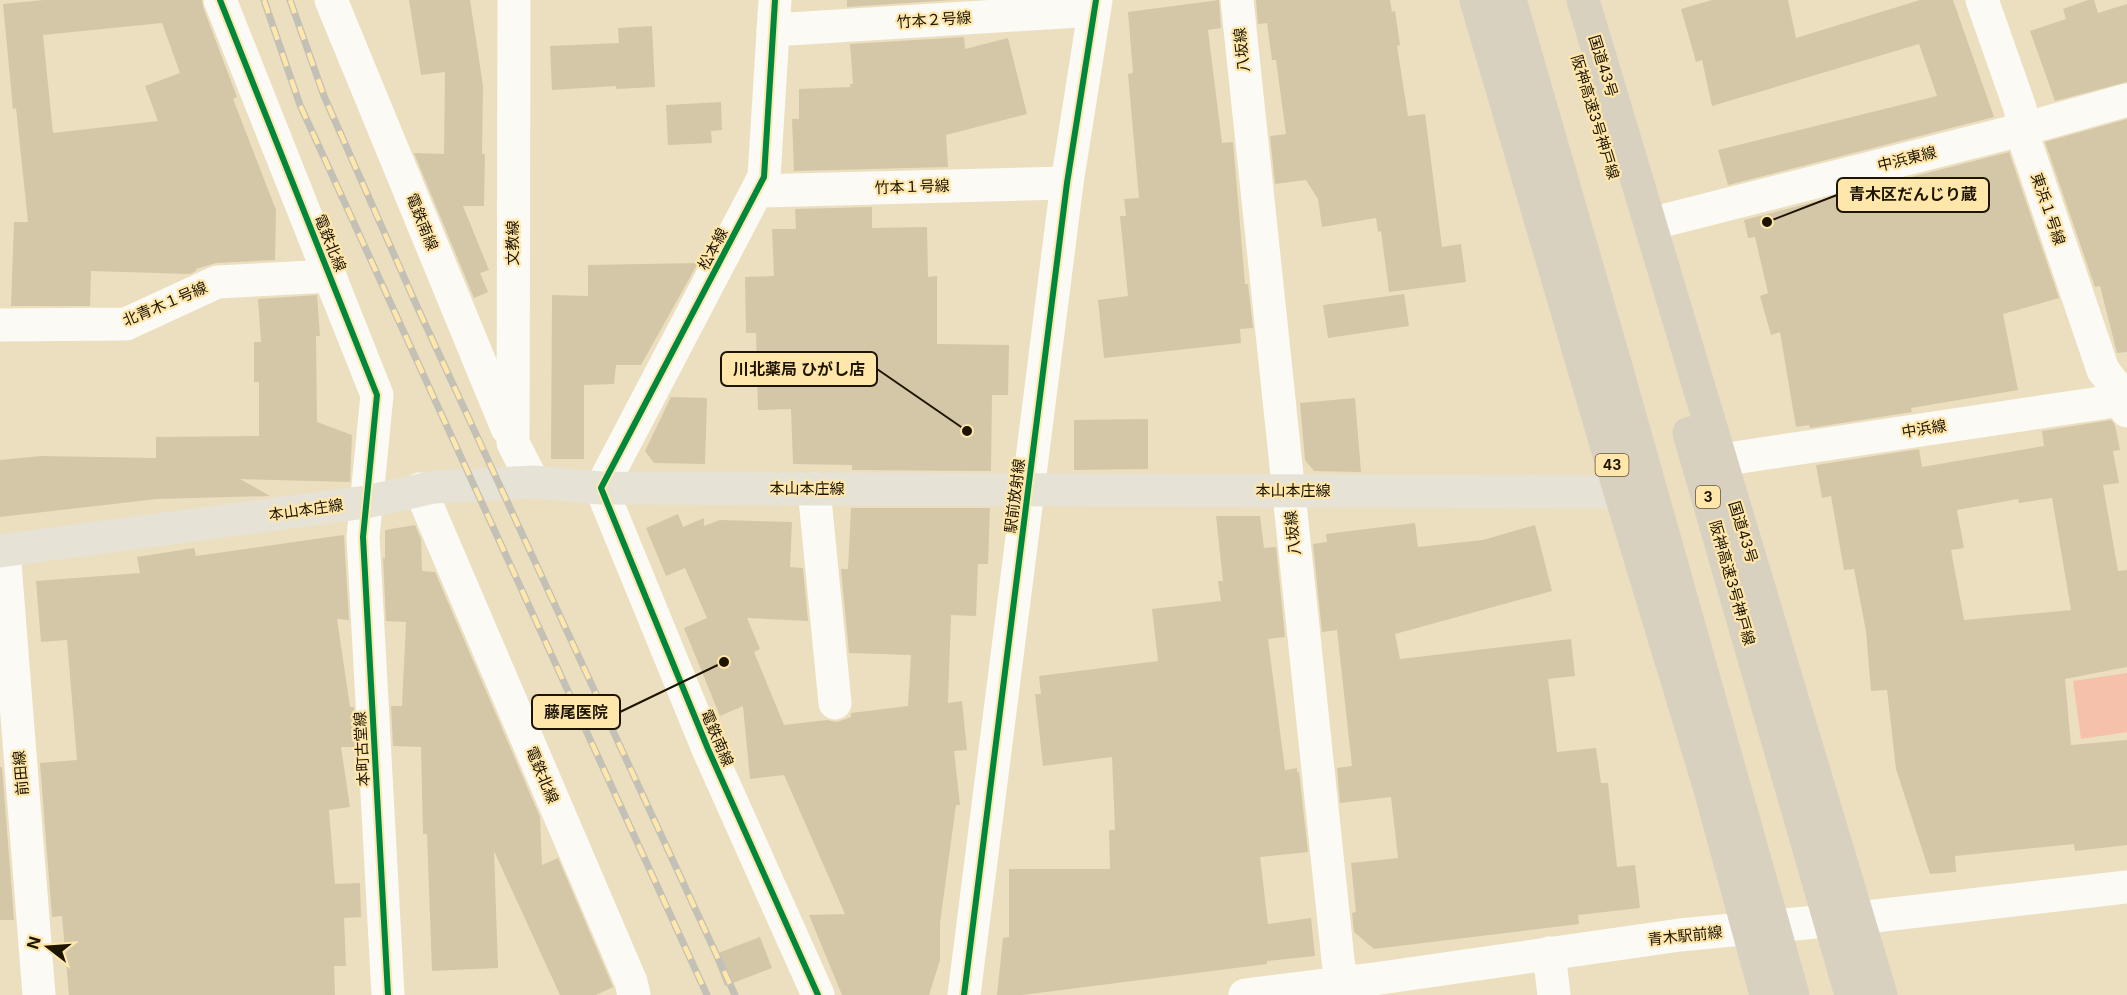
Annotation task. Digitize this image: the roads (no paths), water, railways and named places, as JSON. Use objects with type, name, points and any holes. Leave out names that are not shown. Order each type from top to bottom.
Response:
[{"type":"highway","name":"43","points":[[1476,0],[1709,786],[1766,995]]},
{"type":"highway","points":[[1510,0],[1793,995]]},
{"type":"highway","name":"阪神高速3号神戸線","points":[[1560,0],[1662,340],[1851,995]]},
{"type":"highway","name":"国道43号","points":[[1583,0],[1881,995]]},
{"type":"main road","name":"本山本庄線","points":[[2,551],[366,502],[420,489],[533,482],[601,488],[1620,492]]},
{"type":"street","name":"電鉄北線","points":[[220,0],[377,395],[366,502]]},
{"type":"street","name":"電鉄南線","points":[[331,0],[513,443]]},
{"type":"street","name":"文教線","points":[[514,0],[513,443],[533,482]]},
{"type":"street","name":"八坂線","points":[[1237,0],[1342,988]]},
{"type":"street","name":"東浜１号線","points":[[1982,0],[2020,108],[2026,144],[2103,370],[2126,403]]},
{"type":"street","name":"竹本２号線","points":[[774,15],[1095,5]]},
{"type":"street","name":"駅前放射線","points":[[964,995],[1067,183],[1095,5]]},
{"type":"street","name":"松本線","points":[[601,488],[764,177],[774,15]]},
{"type":"street","name":"中浜東線","points":[[1650,224],[2024,129],[2127,100]]},
{"type":"street","name":"竹本１号線","points":[[757,191],[1067,183]]},
{"type":"street","name":"北青木１号線","points":[[0,326],[126,324],[217,282],[330,276]]},
{"type":"street","name":"中浜線","points":[[1721,460],[2126,403]]},
{"type":"street","name":"電鉄南線","points":[[601,488],[708,749],[818,995]]},
{"type":"street","name":"電鉄北線","points":[[420,489],[631,982],[634,995]]},
{"type":"street","points":[[814,489],[835,703]]},
{"type":"street","name":"本町古堂線","points":[[366,502],[363,537],[388,995]]},
{"type":"street","name":"前田線","points":[[2,551],[12,796],[39,995]]},
{"type":"street","name":"青木駅前線","points":[[1245,995],[1342,988],[1381,978],[1680,935],[1748,930],[2127,887]]},
{"type":"street","points":[[1549,953],[1554,995]]},
{"type":"railway","points":[[264,0],[300,105],[707,995]]},
{"type":"railway","points":[[290,0],[324,96],[415,302],[735,995]]},
{"type":"place","name":"青木区だんじり蔵","points":[[1767,222]]},
{"type":"place","name":"川北薬局 ひがし店","points":[[967,431]]},
{"type":"place","name":"藤尾医院","points":[[724,662]]}]
